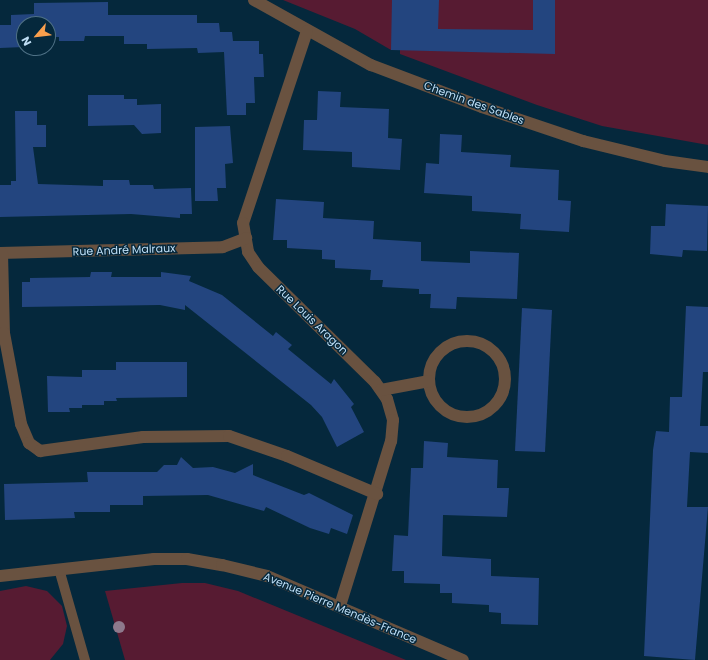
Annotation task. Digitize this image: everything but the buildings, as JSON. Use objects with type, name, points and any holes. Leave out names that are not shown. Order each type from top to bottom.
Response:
[{"type":"street","name":"Chemin des Sables","points":[[254,0],[307,31],[371,65],[497,112],[583,141],[665,161],[708,167]]},
{"type":"street","name":"Rue Louis Aragon","points":[[307,31],[247,204],[243,223],[248,252],[258,267],[381,390],[387,399],[393,420],[391,441],[377,494],[340,606]]},
{"type":"street","name":"Rue André Malraux","points":[[1,253],[223,247],[246,238]]},
{"type":"street","points":[[1,253],[4,333],[21,424],[29,443],[40,451],[142,437],[229,436],[287,456],[377,494]]},
{"type":"street","points":[[471,341],[491,349],[503,367],[505,377],[500,398],[485,413],[474,416],[453,414],[444,408],[431,391],[429,380],[430,370],[441,351],[450,345],[471,341]]},
{"type":"street","points":[[381,390],[429,380]]},
{"type":"street","name":"Avenue Pierre Mendès-France","points":[[0,576],[154,559],[187,559],[267,576],[463,660]]},
{"type":"lane","points":[[59,569],[85,660]]},
{"type":"shaded area","points":[[283,0],[708,0],[708,145],[602,126],[537,105],[400,54],[400,50],[391,50],[355,29]]},
{"type":"shaded area","points":[[182,583],[205,583],[238,591],[406,660],[125,660],[105,591]]},
{"type":"shaded area","points":[[26,586],[47,591],[62,606],[67,626],[63,644],[50,660],[0,660],[0,591]]}]
